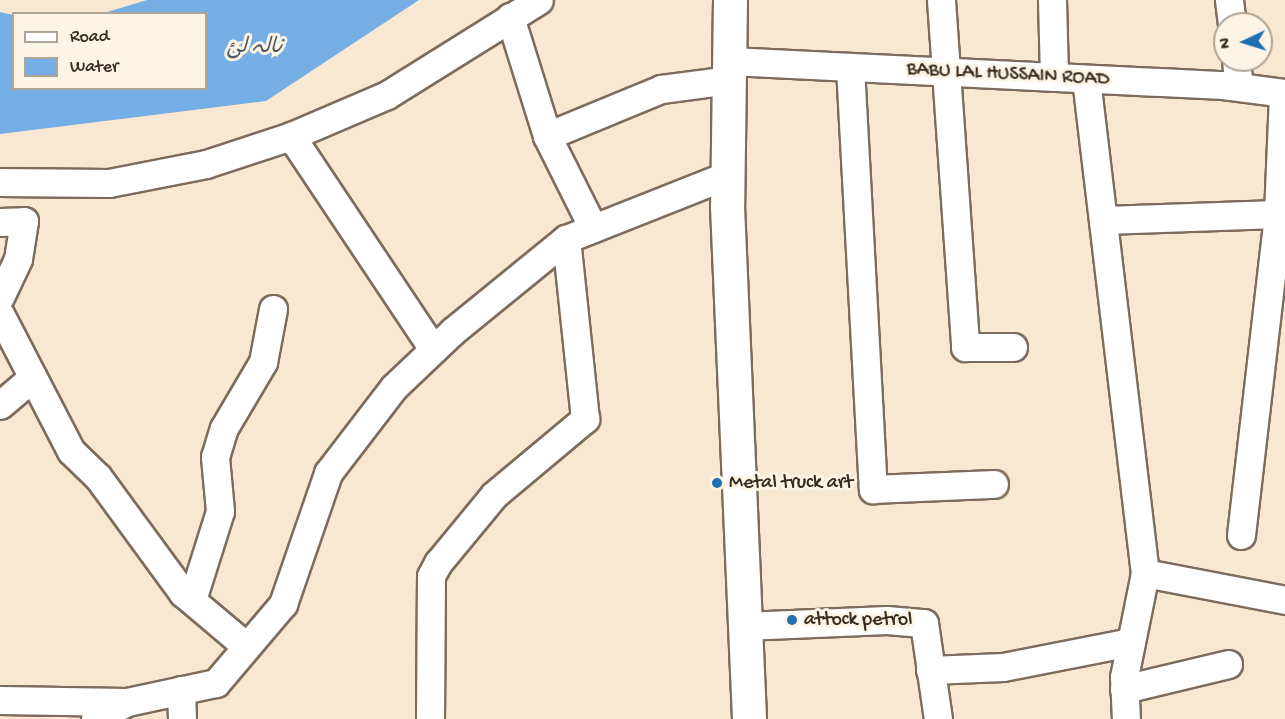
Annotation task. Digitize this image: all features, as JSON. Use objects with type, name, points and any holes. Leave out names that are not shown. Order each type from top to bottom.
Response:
[{"type":"main road","points":[[730,0],[728,175],[743,626],[749,719]]},
{"type":"street","points":[[0,182],[109,183],[206,164],[291,136],[387,95],[539,0]]},
{"type":"street","points":[[941,0],[948,72],[965,347],[1013,347]]},
{"type":"street","points":[[1052,0],[1054,77]]},
{"type":"street","points":[[510,17],[547,136],[593,228]]},
{"type":"street","points":[[850,67],[873,489],[994,484]]},
{"type":"street","name":"BABU LAL HUSSAIN ROAD","points":[[547,136],[661,89],[730,70],[850,67],[1239,87],[1284,93]]},
{"type":"street","points":[[1237,72],[1239,87]]},
{"type":"street","points":[[1086,79],[1144,573],[1124,689],[1126,719]]},
{"type":"street","points":[[1241,534],[1278,214],[1284,93]]},
{"type":"street","points":[[291,136],[433,349]]},
{"type":"street","points":[[0,700],[128,702],[216,683],[283,604],[328,473],[394,387],[433,349],[566,239],[728,175]]},
{"type":"street","points":[[1103,220],[1278,214]]},
{"type":"street","points":[[0,222],[24,221],[18,259],[0,297]]},
{"type":"street","points":[[430,719],[431,576],[438,563],[494,495],[585,419],[566,239]]},
{"type":"street","points":[[192,600],[220,511],[215,457],[224,428],[263,362],[273,309]]},
{"type":"street","points":[[0,314],[71,451],[98,477],[192,600],[246,646]]},
{"type":"street","points":[[0,405],[33,377]]},
{"type":"street","points":[[1144,573],[1285,600]]},
{"type":"street","points":[[743,626],[887,620],[924,623],[939,719]]},
{"type":"street","points":[[930,670],[1003,667],[1131,642]]},
{"type":"street","points":[[1124,689],[1228,664]]},
{"type":"street","points":[[181,690],[182,719]]},
{"type":"street","points":[[95,719],[128,702]]},
{"type":"water","name":"نالہ لئ","points":[[147,0],[419,0],[266,101],[0,134],[0,12],[12,15],[12,90],[207,90],[207,12],[107,12]]},
{"type":"place","name":"Metal truck art","points":[[717,483]]},
{"type":"place","name":"attock petrol","points":[[792,620]]}]
